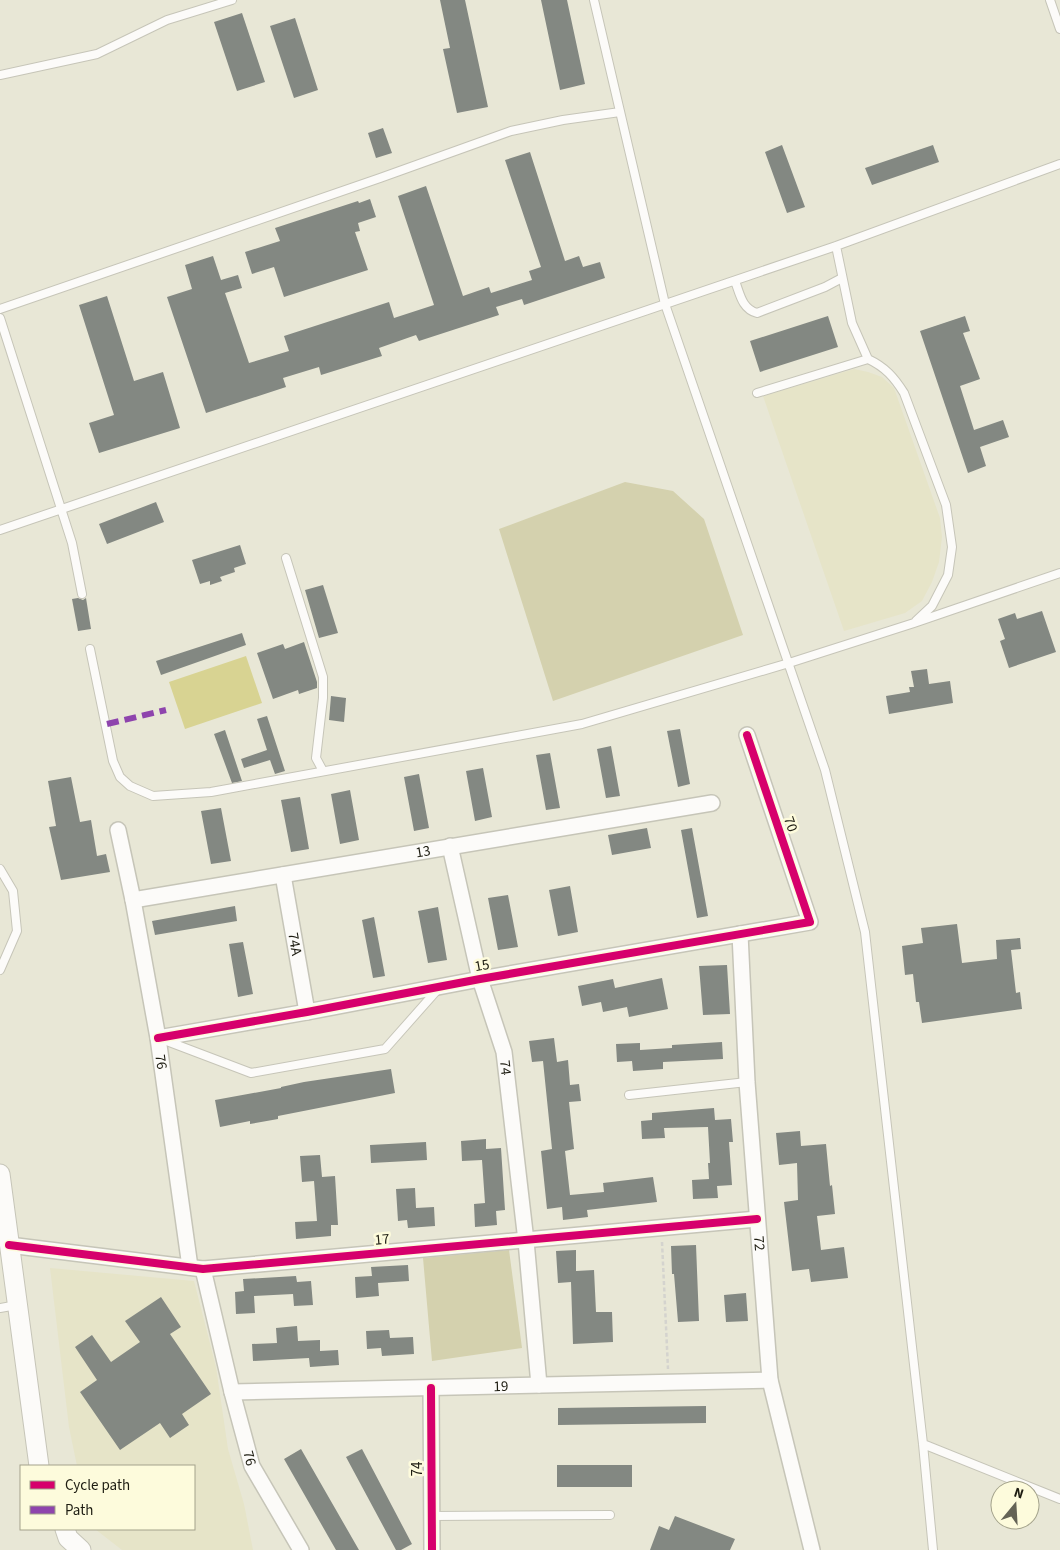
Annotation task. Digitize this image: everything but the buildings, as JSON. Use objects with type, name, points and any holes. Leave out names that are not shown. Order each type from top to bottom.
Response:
[{"type":"street","name":"70","points":[[747,735],[810,922]]},
{"type":"street","name":"13","points":[[134,900],[712,803]]},
{"type":"street","name":"76","points":[[118,830],[134,900],[197,1268],[252,1466],[301,1550]]},
{"type":"street","name":"74","points":[[450,846],[480,979],[504,1052],[526,1241],[539,1385]]},
{"type":"street","name":"74A","points":[[283,875],[307,1012]]},
{"type":"street","name":"15","points":[[158,1038],[480,979],[810,922]]},
{"type":"street","name":"72","points":[[740,934],[747,1082],[770,1380],[812,1549]]},
{"type":"street","points":[[0,1174],[9,1245],[9,1307],[39,1465]]},
{"type":"street","name":"17","points":[[9,1245],[197,1268],[526,1241],[758,1219]]},
{"type":"street","name":"19","points":[[232,1392],[770,1380]]},
{"type":"street","name":"74","points":[[430,1388],[432,1550]]},
{"type":"street","points":[[65,1530],[68,1538],[81,1550]]},
{"type":"street","points":[[425,1550],[432,1534]]},
{"type":"lane","points":[[0,75],[97,54],[166,20],[232,0]]},
{"type":"lane","points":[[594,0],[664,304],[825,770],[865,932],[933,1550]]},
{"type":"lane","points":[[1050,0],[1060,29]]},
{"type":"lane","points":[[0,309],[511,131],[563,120],[620,112]]},
{"type":"lane","points":[[0,530],[836,246],[1060,164]]},
{"type":"lane","points":[[836,246],[852,323],[868,359]]},
{"type":"lane","points":[[735,280],[744,306],[750,311],[757,313],[825,287],[842,278]]},
{"type":"lane","points":[[0,318],[72,543],[82,594]]},
{"type":"lane","points":[[757,393],[868,359],[879,364],[894,376],[904,393],[946,505],[952,547],[948,575],[932,606],[914,623]]},
{"type":"lane","points":[[286,558],[323,677],[323,698],[316,758],[323,771]]},
{"type":"lane","points":[[90,648],[113,761],[120,777],[130,786],[153,796],[211,792],[582,724],[789,663],[1060,573]]},
{"type":"lane","points":[[0,869],[13,891],[16,930],[0,970]]},
{"type":"lane","points":[[158,1038],[251,1073],[385,1049],[441,987]]},
{"type":"lane","points":[[629,1095],[747,1082]]},
{"type":"lane","points":[[922,1444],[1060,1499]]},
{"type":"lane","points":[[432,1516],[610,1515]]},
{"type":"path","points":[[662,1228],[669,1382]]},
{"type":"shaded area","points":[[854,369],[882,377],[894,388],[940,518],[942,537],[939,562],[932,582],[922,601],[905,613],[844,631],[763,396]]},
{"type":"shaded area","points":[[625,482],[673,491],[704,519],[743,635],[553,701],[499,529]]},
{"type":"shaded area","points":[[246,656],[262,703],[185,729],[169,682]]},
{"type":"shaded area","points":[[509,1250],[522,1348],[432,1361],[423,1258]]},
{"type":"shaded area","points":[[50,1268],[194,1281],[216,1367],[228,1449],[244,1504],[253,1550],[122,1550],[96,1530],[195,1530],[195,1465],[77,1465],[69,1427]]},
{"type":"marked path","points":[[107,724],[166,710]]},
{"type":"cycle path","points":[[158,1038],[480,979],[810,922],[747,735]]},
{"type":"cycle path","points":[[9,1245],[203,1269],[757,1219]]},
{"type":"cycle path","points":[[431,1388],[432,1550]]}]
